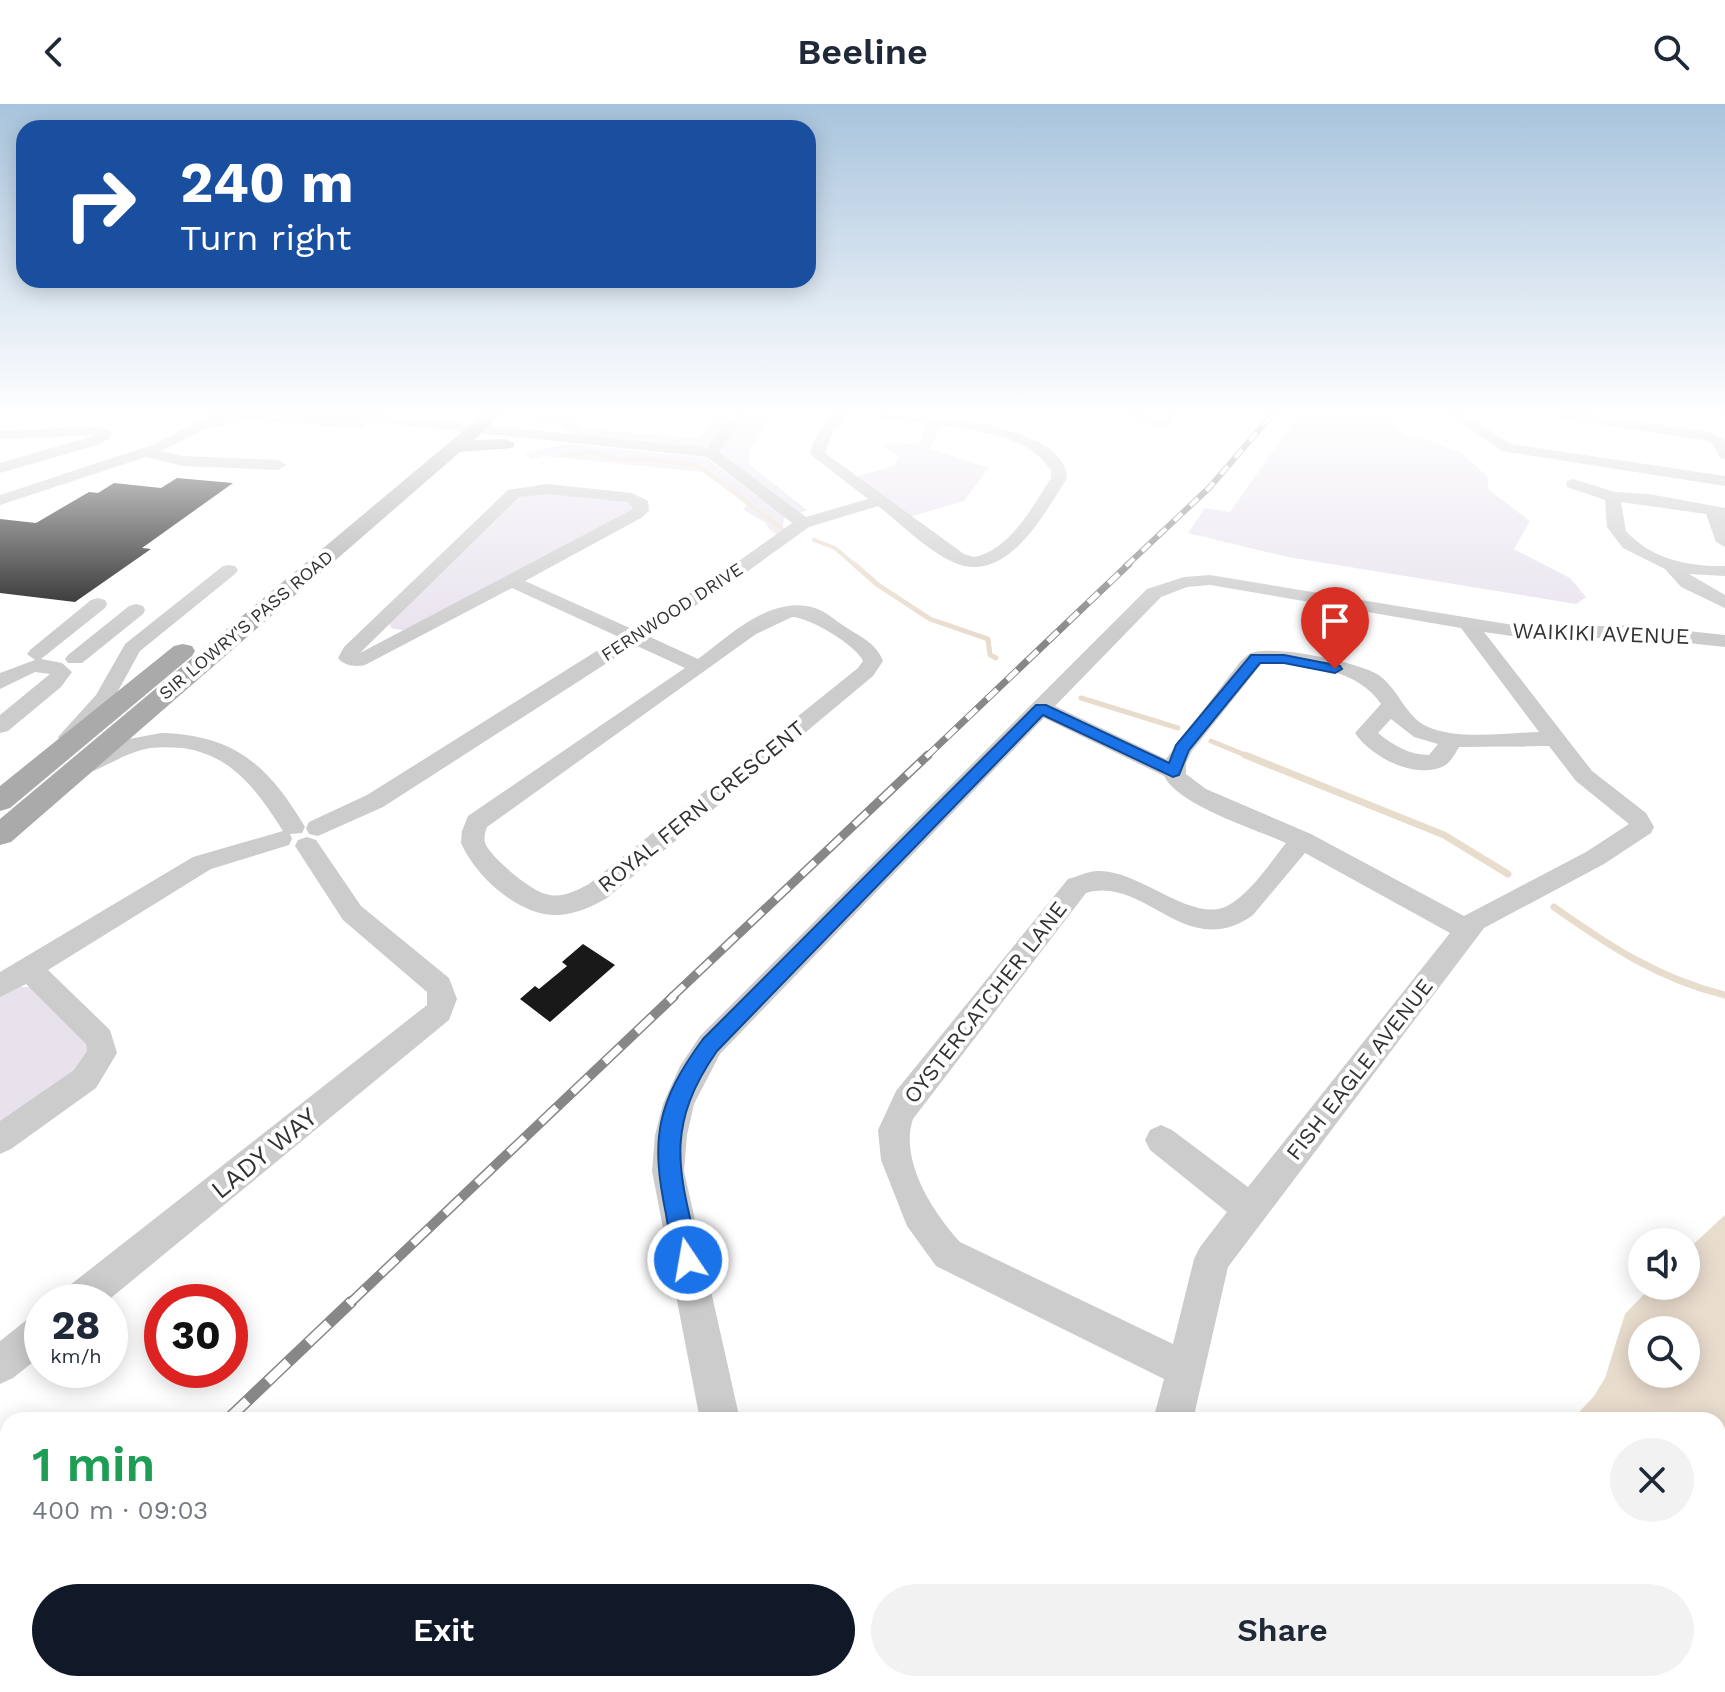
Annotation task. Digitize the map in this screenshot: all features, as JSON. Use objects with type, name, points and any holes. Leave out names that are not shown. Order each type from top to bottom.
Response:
[{"type":"main road","name":"SIR LOWRY'S PASS ROAD","points":[[0,801],[390,489]]},
{"type":"main road","name":"SIR LOWRY'S PASS ROAD","points":[[0,835],[397,489]]},
{"type":"street","points":[[4,495],[24,489]]},
{"type":"street","points":[[0,517],[86,489]]},
{"type":"street","points":[[546,489],[514,493],[377,625],[348,654],[348,658],[364,659],[641,511],[642,504],[632,498],[548,489]]},
{"type":"street","points":[[758,489],[803,523]]},
{"type":"street","points":[[863,489],[958,558],[971,564],[980,564],[1025,530],[1050,489]]},
{"type":"street","points":[[1589,489],[1613,497],[1649,499],[1719,512],[1725,542]]},
{"type":"street","points":[[1647,489],[1649,499]]},
{"type":"street","points":[[1613,497],[1616,528],[1620,535],[1646,554],[1672,566],[1725,571]]},
{"type":"street","name":"FERNWOOD DRIVE","points":[[0,986],[202,863],[300,835],[375,801],[728,577],[803,523],[879,501]]},
{"type":"street","points":[[1672,566],[1687,583],[1725,602]]},
{"type":"street","points":[[48,761],[105,698],[125,659],[140,639],[229,570]]},
{"type":"street","points":[[511,581],[700,667]]},
{"type":"street","name":"WAIKIKI AVENUE","points":[[722,1412],[668,1171],[669,1138],[676,1102],[692,1071],[710,1045],[1154,593],[1184,582],[1239,583],[1541,634],[1632,631],[1725,641]]},
{"type":"street","points":[[37,654],[98,604]]},
{"type":"street","points":[[75,659],[136,610]]},
{"type":"street","name":"ROYAL FERN CRESCENT","points":[[792,611],[818,617],[863,647],[872,655],[873,661],[866,672],[598,891],[580,901],[568,905],[542,904],[495,870],[474,846],[472,833],[483,816],[700,667],[772,617],[792,611]]},
{"type":"street","points":[[1468,624],[1554,739]]},
{"type":"street","points":[[71,625],[112,630],[140,639]]},
{"type":"street","points":[[377,625],[386,631],[412,634]]},
{"type":"street","points":[[1173,771],[1182,749],[1256,658],[1284,659],[1359,673],[1381,689],[1401,719],[1417,729],[1453,738],[1554,739]]},
{"type":"street","points":[[0,683],[25,667],[53,666],[62,672],[54,683],[10,709],[0,726]]},
{"type":"street","points":[[1391,706],[1366,733],[1374,743],[1413,760],[1432,762],[1440,759],[1453,738]]},
{"type":"street","points":[[1041,708],[1173,771],[1184,786],[1198,795],[1302,840],[1468,930]]},
{"type":"street","name":"FISH EAGLE AVENUE","points":[[1175,1412],[1212,1259],[1475,921],[1595,858],[1642,827],[1638,819],[1584,776],[1554,739]]},
{"type":"street","points":[[76,770],[151,740],[213,749],[242,762],[300,835]]},
{"type":"street","name":"LADY WAY","points":[[100,1284],[439,1012],[443,999],[439,986],[380,940],[352,913],[300,835]]},
{"type":"street","name":"OYSTERCATCHER LANE","points":[[1185,1370],[948,1254],[926,1230],[918,1215],[897,1156],[894,1130],[907,1101],[1077,886],[1100,879],[1116,882],[1190,916],[1221,919],[1242,908],[1302,840]]},
{"type":"street","points":[[0,1139],[85,1079],[102,1053],[100,1039],[28,968]]},
{"type":"street","points":[[1161,1140],[1250,1209]]},
{"type":"street","points":[[0,1365],[24,1346]]},
{"type":"shaded area","points":[[727,489],[748,489],[784,516],[783,528],[778,535],[765,522],[744,510],[747,503]]},
{"type":"shaded area","points":[[768,489],[781,489],[807,510],[799,513]]},
{"type":"shaded area","points":[[871,489],[973,489],[964,501],[909,517]]},
{"type":"shaded area","points":[[1246,489],[1489,489],[1530,521],[1514,549],[1570,578],[1586,597],[1576,604],[1288,557],[1188,533],[1205,508],[1230,512]]},
{"type":"shaded area","points":[[529,492],[631,501],[636,508],[406,631],[391,628],[390,623],[513,498]]},
{"type":"shaded area","points":[[17,987],[33,987],[91,1044],[91,1059],[0,1130],[0,995]]},
{"type":"shaded area","points":[[1725,1215],[1725,1412],[1579,1412],[1605,1378],[1625,1314],[1638,1300],[1700,1300],[1700,1238]]},
{"type":"building","points":[[104,489],[224,489],[142,548],[151,549],[75,602],[0,593],[0,519],[36,523],[89,492],[98,493]]},
{"type":"building","points":[[583,944],[615,965],[550,1022],[520,999],[535,986],[539,989],[567,966],[562,962]]},
{"type":"waterway","points":[[729,489],[782,529]]},
{"type":"waterway","points":[[814,540],[835,548],[856,566]]},
{"type":"waterway","points":[[854,564],[878,585],[930,619],[988,639],[990,655],[996,658]]},
{"type":"waterway","points":[[1081,698],[1178,728]]},
{"type":"waterway","points":[[1211,741],[1250,757]]},
{"type":"waterway","points":[[1245,755],[1444,835],[1508,874]]},
{"type":"waterway","points":[[1554,907],[1635,960],[1678,980],[1725,995]]},
{"type":"railway","points":[[1126,566],[1208,489]]},
{"type":"railway","points":[[926,757],[1129,564]]},
{"type":"railway","points":[[671,998],[928,755]]},
{"type":"railway","points":[[349,1304],[674,996]]},
{"type":"railway","points":[[235,1412],[351,1302]]},
{"type":"route","points":[[688,1260],[668,1171],[669,1138],[676,1102],[692,1071],[710,1045],[1041,708],[1173,771],[1182,749],[1256,658],[1271,657],[1335,669]]}]
